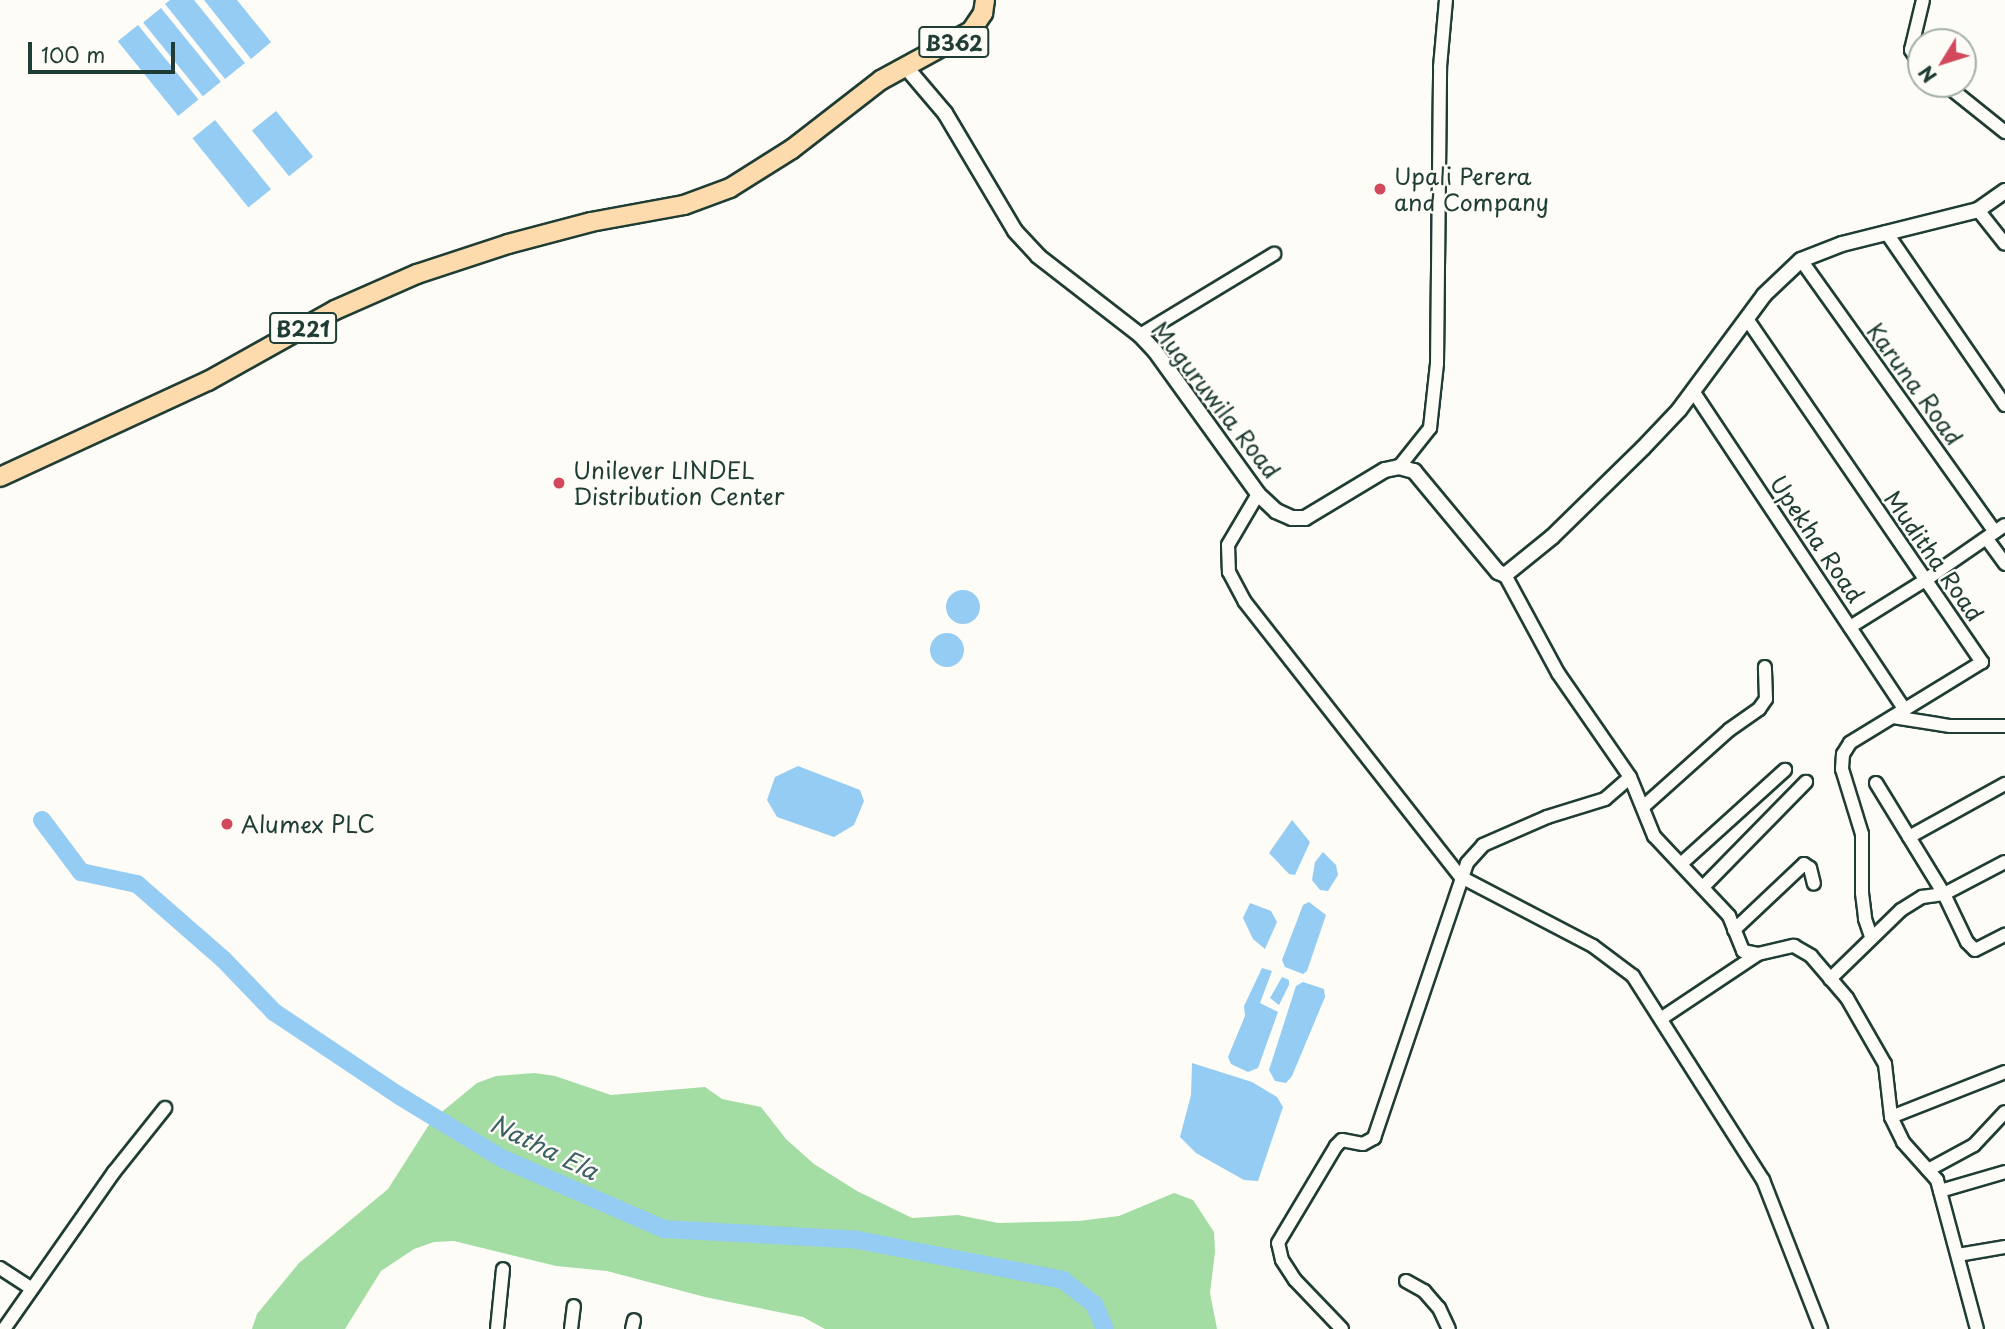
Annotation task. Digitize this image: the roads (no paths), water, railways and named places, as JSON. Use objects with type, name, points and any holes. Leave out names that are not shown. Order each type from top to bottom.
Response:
[{"type":"main road","name":"B362","points":[[905,66],[971,32],[983,13],[985,0]]},
{"type":"main road","name":"B221","points":[[0,477],[208,381],[335,310],[417,274],[508,244],[591,222],[684,205],[730,188],[792,149],[881,80],[905,66]]},
{"type":"street","points":[[1446,0],[1440,67],[1437,363],[1430,428],[1399,467],[1414,471],[1498,572],[1505,575],[1558,673],[1630,777],[1658,843],[1682,863],[1729,916],[1743,951],[1758,954]]},
{"type":"street","points":[[1916,28],[1923,0]]},
{"type":"street","name":"Muguruwila Road","points":[[905,66],[945,113],[1015,231],[1038,256],[1139,335],[1155,351],[1258,494],[1276,511],[1292,518],[1306,518],[1385,470],[1399,467]]},
{"type":"street","points":[[1962,98],[2005,132]]},
{"type":"street","points":[[1505,575],[1600,492],[1693,391],[1782,275],[1801,260],[1842,244],[1978,210],[2005,191]]},
{"type":"street","points":[[1978,210],[2005,244]]},
{"type":"street","points":[[1886,232],[2005,405]]},
{"type":"street","points":[[1139,335],[1274,254]]},
{"type":"street","name":"Karuna Road","points":[[1801,260],[1996,532],[2005,564]]},
{"type":"street","name":"Muditha Road","points":[[1747,319],[1982,662],[1850,743],[1843,754],[1842,769],[1862,834],[1862,893],[1865,919],[1871,936]]},
{"type":"street","name":"Upekha Road","points":[[1693,391],[1850,626],[1899,713]]},
{"type":"street","points":[[1258,494],[1228,545],[1229,572],[1245,602],[1461,877],[1593,946],[1633,976],[1763,1180],[1821,1329]]},
{"type":"street","points":[[1850,626],[1924,581],[1996,532]]},
{"type":"street","points":[[1643,807],[1729,730],[1759,709],[1766,699],[1765,667]]},
{"type":"street","points":[[1899,713],[1950,726],[2005,726]]},
{"type":"street","points":[[1682,863],[1785,770]]},
{"type":"street","points":[[1342,1329],[1295,1280],[1282,1261],[1278,1243],[1336,1146],[1342,1140],[1363,1144],[1374,1138],[1412,1033],[1467,863],[1483,845],[1547,817],[1605,799],[1630,777]]},
{"type":"street","points":[[1704,887],[1806,782]]},
{"type":"street","points":[[1876,783],[1944,894],[1968,942],[1975,950],[2005,936]]},
{"type":"street","points":[[1909,837],[2005,784]]},
{"type":"street","points":[[1830,979],[1871,936],[1901,910],[1922,897],[1944,894],[2005,862]]},
{"type":"street","points":[[1734,930],[1804,864],[1810,868],[1814,884]]},
{"type":"street","points":[[1662,1018],[1758,954],[1794,946],[1811,956],[1847,998],[1885,1064],[1891,1117],[1903,1142],[1937,1180],[1977,1329]]},
{"type":"street","points":[[1891,1117],[2005,1072]]},
{"type":"street","points":[[4,1329],[114,1172],[165,1108]]},
{"type":"street","points":[[1928,1170],[1973,1145],[2005,1112]]},
{"type":"street","points":[[1940,1191],[2005,1172]]},
{"type":"street","points":[[1958,1255],[2005,1247]]},
{"type":"street","points":[[0,1268],[32,1289]]},
{"type":"street","points":[[497,1329],[503,1269]]},
{"type":"street","points":[[1406,1281],[1423,1291],[1439,1308],[1449,1329]]},
{"type":"street","points":[[571,1329],[574,1306]]},
{"type":"water","points":[[170,0],[194,0],[245,63],[225,79],[165,4]]},
{"type":"water","points":[[204,0],[237,0],[271,42],[251,59]]},
{"type":"water","points":[[161,8],[221,82],[203,96],[143,22]]},
{"type":"water","points":[[138,25],[198,100],[178,116],[118,41]]},
{"type":"water","points":[[276,111],[313,157],[289,176],[252,131]]},
{"type":"water","points":[[215,120],[271,189],[248,207],[192,138]]},
{"type":"water","points":[[963,590],[975,595],[980,607],[975,619],[963,624],[951,619],[946,607],[951,595]]},
{"type":"water","points":[[947,633],[959,638],[964,650],[959,662],[947,667],[935,662],[930,650],[935,638]]},
{"type":"water","points":[[798,766],[860,790],[864,801],[854,825],[834,837],[777,817],[767,800],[775,777]]},
{"type":"water","points":[[1292,820],[1310,842],[1295,875],[1289,874],[1269,853]]},
{"type":"water","points":[[1323,852],[1336,865],[1338,875],[1328,891],[1320,890],[1312,880],[1315,862]]},
{"type":"water","points":[[1309,902],[1326,915],[1307,971],[1303,974],[1285,967],[1282,960],[1303,905]]},
{"type":"water","points":[[1250,903],[1271,911],[1277,922],[1265,949],[1253,939],[1243,918]]},
{"type":"water","points":[[1262,968],[1272,971],[1260,1003],[1278,1012],[1258,1068],[1248,1072],[1231,1064],[1228,1057],[1245,1016],[1244,1006]]},
{"type":"water","points":[[1282,977],[1289,980],[1289,985],[1279,1005],[1270,998]]},
{"type":"water","points":[[1303,982],[1324,989],[1325,997],[1292,1076],[1286,1083],[1275,1081],[1269,1070],[1296,986]]},
{"type":"water","points":[[1192,1063],[1252,1082],[1277,1097],[1283,1107],[1258,1181],[1244,1180],[1196,1153],[1180,1137],[1191,1095]]},
{"type":"waterway","name":"Natha Ela","points":[[42,820],[81,872],[137,884],[223,959],[274,1012],[398,1095],[503,1159],[664,1229],[858,1240],[1063,1280],[1094,1304],[1105,1329]]},
{"type":"place","name":"Upali Perera and Company","points":[[1380,189]]},
{"type":"place","name":"Unilever LINDEL Distribution Center","points":[[559,483]]},
{"type":"place","name":"Alumex PLC","points":[[227,824]]}]
